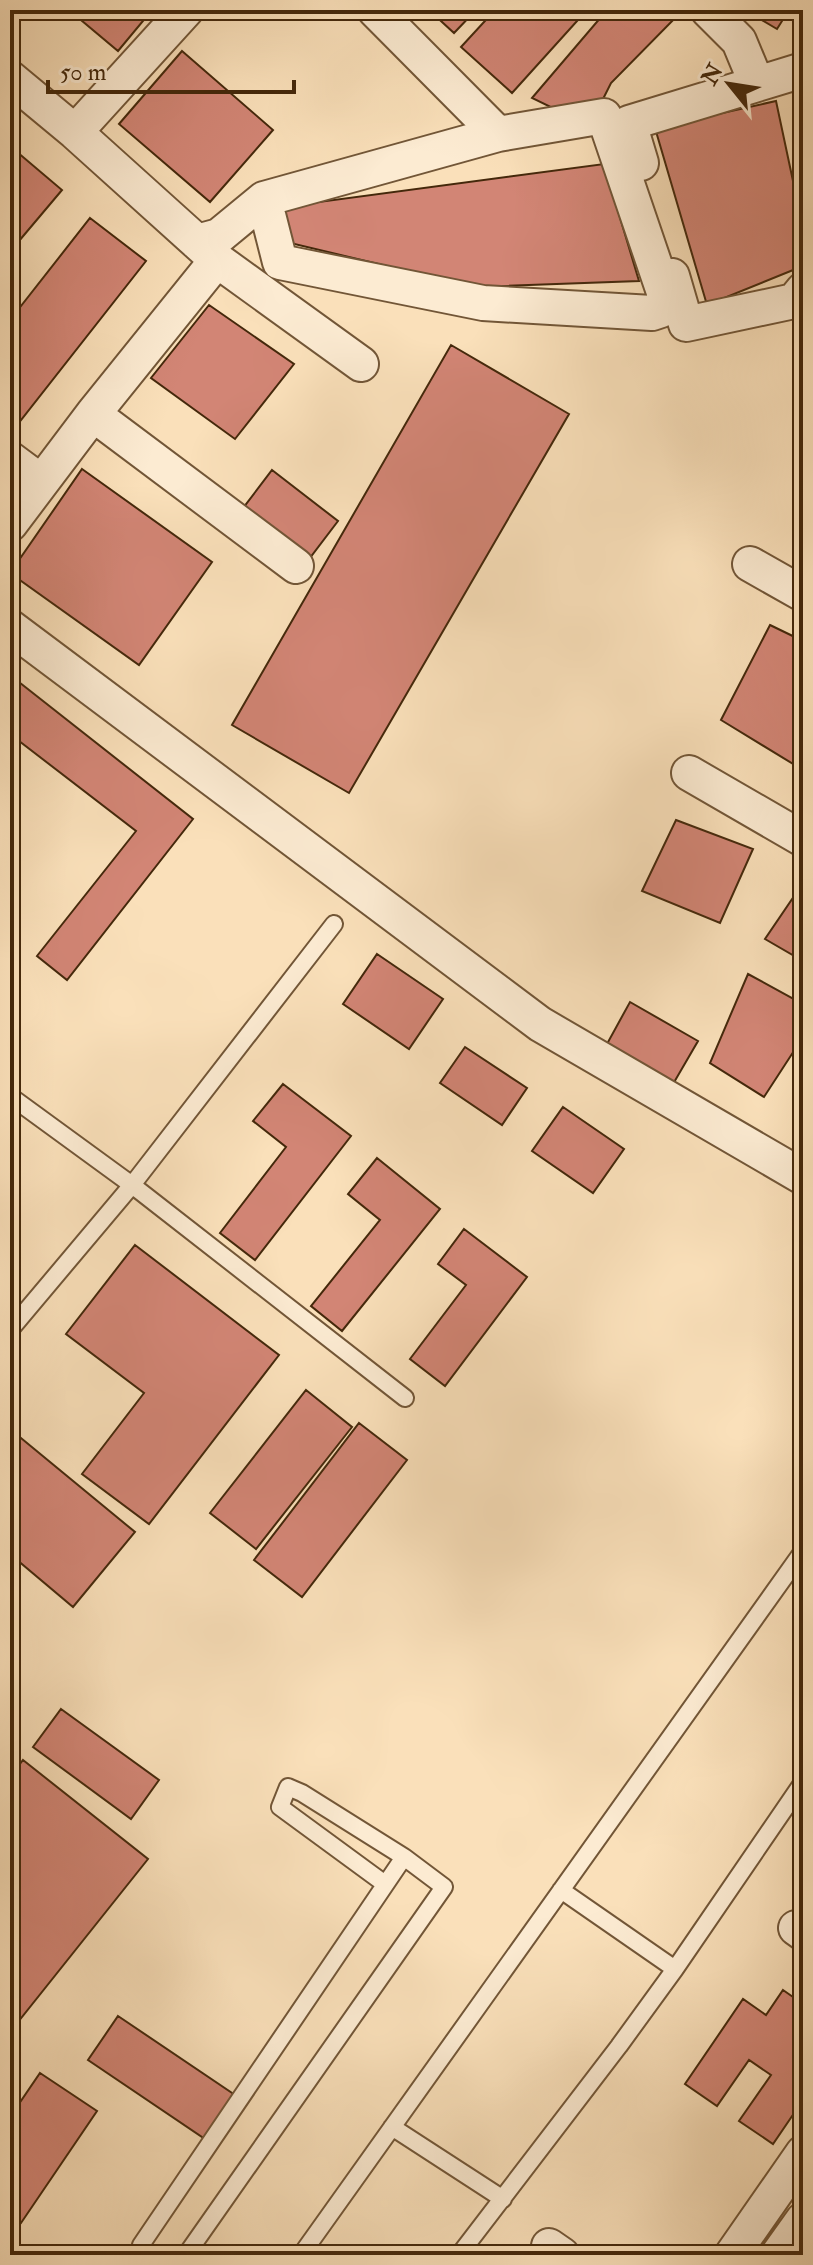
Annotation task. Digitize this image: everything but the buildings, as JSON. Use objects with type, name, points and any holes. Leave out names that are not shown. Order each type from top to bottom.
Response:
[{"type":"street","points":[[75,132],[186,10]]},
{"type":"street","points":[[375,10],[498,134]]},
{"type":"street","points":[[708,10],[739,41],[756,82]]},
{"type":"street","points":[[803,70],[629,123],[686,324],[794,301],[803,290]]},
{"type":"street","points":[[10,78],[207,251],[361,364]]},
{"type":"street","points":[[10,524],[93,414],[207,251],[219,236],[264,199],[498,134],[604,116],[667,301],[661,310],[652,313],[483,303],[280,262],[264,199]]},
{"type":"street","points":[[93,414],[296,566]]},
{"type":"street","points":[[10,459],[41,482]]},
{"type":"street","points":[[750,564],[803,594]]},
{"type":"street","points":[[10,627],[540,1024],[803,1177]]},
{"type":"street","points":[[689,773],[803,839]]},
{"type":"street","points":[[732,2255],[803,2153]]},
{"type":"street","points":[[778,2255],[803,2220]]},
{"type":"lane","points":[[10,1330],[132,1185],[334,924]]},
{"type":"lane","points":[[10,1096],[132,1185],[405,1398]]},
{"type":"lane","points":[[301,2255],[803,1551]]},
{"type":"lane","points":[[459,2255],[675,1969],[803,1782]]},
{"type":"lane","points":[[186,2255],[444,1887],[404,1857],[288,1787],[280,1807],[385,1884]]},
{"type":"lane","points":[[139,2255],[149,2232],[404,1857]]},
{"type":"lane","points":[[561,1890],[675,1969]]},
{"type":"lane","points":[[392,2127],[503,2199]]}]
